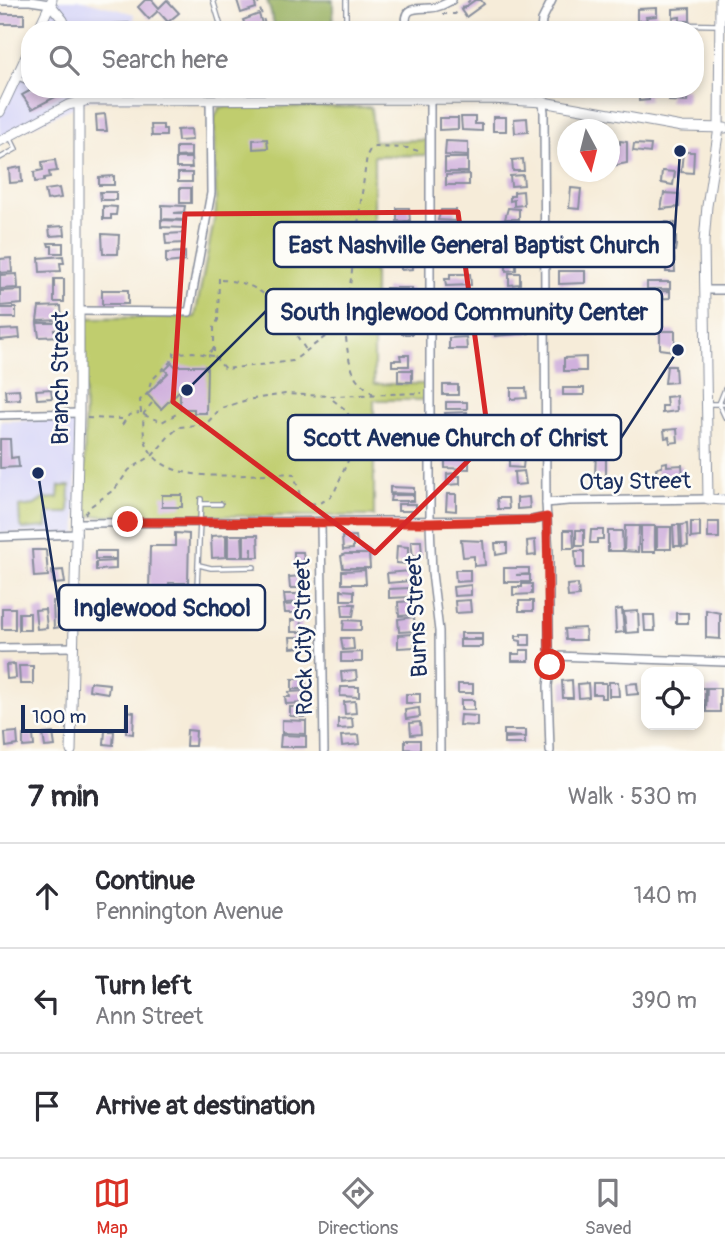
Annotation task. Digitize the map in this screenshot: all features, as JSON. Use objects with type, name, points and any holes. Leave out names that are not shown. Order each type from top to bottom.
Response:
[{"type":"street","points":[[406,21],[410,10],[415,7],[432,8],[452,0]]},
{"type":"street","points":[[542,21],[552,0]]},
{"type":"street","points":[[708,499],[704,242],[707,206],[722,128],[720,0]]},
{"type":"street","points":[[0,1],[51,2]]},
{"type":"street","points":[[42,21],[51,2]]},
{"type":"street","points":[[51,2],[63,21]]},
{"type":"street","points":[[0,112],[6,94],[21,67]]},
{"type":"street","name":"Branch Street","points":[[71,751],[77,534],[81,519],[78,98]]},
{"type":"street","points":[[542,98],[546,503],[549,649],[552,654],[548,685],[550,751]]},
{"type":"street","points":[[80,311],[189,312],[211,193],[210,100]]},
{"type":"street","name":"Burns Street","points":[[430,100],[430,523],[432,573],[439,631],[440,751]]},
{"type":"street","points":[[0,141],[78,102],[542,102],[660,124],[722,128]]},
{"type":"street","points":[[705,290],[725,290]]},
{"type":"street","points":[[0,415],[81,416]]},
{"type":"street","name":"Otay Street","points":[[546,503],[725,500]]},
{"type":"street","points":[[81,519],[430,523],[533,520],[547,517]]},
{"type":"street","name":"Rock City Street","points":[[321,523],[324,751]]},
{"type":"street","points":[[0,537],[77,534]]},
{"type":"street","points":[[0,648],[73,648]]},
{"type":"street","points":[[552,654],[725,662]]},
{"type":"lane","points":[[213,0],[219,21]]},
{"type":"lane","points":[[346,0],[346,21]]},
{"type":"lane","points":[[704,25],[719,25]]},
{"type":"lane","points":[[16,77],[21,79]]},
{"type":"lane","points":[[0,158],[16,149],[10,137]]},
{"type":"lane","points":[[725,389],[719,404],[725,417]]},
{"type":"lane","points":[[706,404],[725,404]]},
{"type":"lane","points":[[75,605],[197,609],[201,502],[221,504]]},
{"type":"lane","points":[[199,565],[211,568],[254,567]]},
{"type":"path","points":[[257,0],[264,21]]},
{"type":"path","points":[[373,394],[355,377],[349,359],[346,302],[368,152],[375,147],[430,152]]},
{"type":"path","points":[[306,351],[281,310],[269,297],[246,285],[219,279],[214,356],[225,369],[293,361],[330,333],[347,331]]},
{"type":"path","points":[[207,355],[214,347]]},
{"type":"path","points":[[214,356],[193,352],[174,353],[174,358],[151,381],[147,394],[140,400],[145,439],[153,456],[173,470],[190,474],[293,474],[298,482],[301,499],[305,503],[327,500],[338,486],[359,435],[346,410],[328,397]]},
{"type":"path","points":[[81,519],[91,506],[115,489],[129,470],[153,456],[180,427],[206,424],[221,408],[247,400],[285,394],[328,397],[430,393]]},
{"type":"path","points":[[142,414],[152,403]]},
{"type":"path","points":[[122,425],[133,413],[162,422],[180,412]]},
{"type":"path","points":[[81,416],[124,420]]},
{"type":"highlighted area","points":[[458,212],[489,440],[375,553],[173,402],[185,214]]},
{"type":"shaded area","points":[[52,0],[83,0],[134,14],[134,21],[42,21]]},
{"type":"shaded area","points":[[21,67],[21,98],[139,98],[89,100],[0,141],[0,112]]},
{"type":"shaded area","points":[[71,420],[75,423],[77,534],[0,533],[0,421]]},
{"type":"green space","points":[[267,0],[333,0],[333,21],[273,21]]},
{"type":"green space","points":[[220,107],[371,107],[374,141],[426,140],[426,155],[374,156],[374,384],[426,384],[426,400],[374,400],[374,516],[86,516],[84,512],[85,318],[195,317],[216,210],[214,118]]},
{"type":"green space","points":[[59,486],[70,486],[69,513],[48,513],[47,527],[23,529],[19,507],[35,505],[42,499],[58,498]]},
{"type":"building","points":[[145,0],[152,0],[159,8],[167,0],[179,13],[167,21],[158,11],[149,19],[138,7]]},
{"type":"building","points":[[237,0],[254,0],[256,8],[241,13]]},
{"type":"building","points":[[475,0],[481,0],[484,4],[466,17],[461,10]]},
{"type":"building","points":[[657,8],[657,16],[637,21],[637,9]]},
{"type":"building","points":[[690,8],[690,21],[680,21],[680,17],[673,18],[673,9]]},
{"type":"building","points":[[0,14],[24,14],[21,24],[0,24]]},
{"type":"building","points":[[259,14],[261,21],[243,21]]},
{"type":"building","points":[[24,98],[53,98],[32,109]]},
{"type":"building","points":[[669,98],[687,98],[687,102],[669,101]]},
{"type":"building","points":[[105,114],[107,131],[97,131],[96,115]]},
{"type":"building","points":[[461,117],[475,117],[475,124],[482,124],[482,131],[462,130]]},
{"type":"building","points":[[493,117],[506,117],[506,131],[493,131]]},
{"type":"building","points":[[439,118],[458,118],[458,129],[439,130]]},
{"type":"building","points":[[527,118],[528,132],[515,133],[514,119]]},
{"type":"building","points":[[151,125],[163,125],[166,136],[152,136]]},
{"type":"building","points":[[191,129],[192,140],[178,141],[177,130]]},
{"type":"building","points":[[267,139],[268,148],[253,149],[253,140]]},
{"type":"building","points":[[446,141],[468,142],[468,156],[445,155]]},
{"type":"building","points":[[620,141],[627,142],[627,163],[620,164]]},
{"type":"building","points":[[634,144],[651,145],[650,153],[633,151]]},
{"type":"building","points":[[176,147],[191,147],[191,156],[176,157]]},
{"type":"building","points":[[683,152],[694,152],[693,173],[681,172]]},
{"type":"building","points":[[176,158],[191,158],[192,168],[176,168]]},
{"type":"building","points":[[445,158],[468,158],[468,172],[445,172]]},
{"type":"building","points":[[523,159],[524,171],[513,171],[512,160]]},
{"type":"building","points":[[55,160],[57,171],[49,172],[50,177],[44,178],[44,181],[35,182],[34,172],[43,170],[42,162]]},
{"type":"building","points":[[21,167],[22,182],[10,183],[9,169]]},
{"type":"building","points":[[662,171],[675,172],[673,185],[661,183]]},
{"type":"building","points":[[178,173],[192,173],[192,182],[178,182]]},
{"type":"building","points":[[469,174],[469,185],[446,185],[446,175]]},
{"type":"building","points":[[523,175],[524,185],[511,186],[510,176]]},
{"type":"building","points":[[114,176],[114,185],[99,185],[99,177]]},
{"type":"building","points":[[59,188],[61,198],[47,200],[45,190]]},
{"type":"building","points":[[180,188],[191,188],[191,203],[180,203]]},
{"type":"building","points":[[571,188],[581,189],[579,209],[569,208]]},
{"type":"building","points":[[523,191],[524,205],[514,206],[514,200],[510,201],[510,196],[514,196],[514,192]]},
{"type":"building","points":[[100,192],[116,192],[116,200],[101,200]]},
{"type":"building","points":[[664,193],[679,194],[679,207],[661,209]]},
{"type":"building","points":[[162,205],[185,206],[184,212],[174,213],[185,213],[185,220],[162,219]]},
{"type":"building","points":[[103,206],[117,207],[116,215],[111,215],[111,219],[103,219]]},
{"type":"building","points":[[397,208],[409,208],[410,221],[397,221]]},
{"type":"building","points":[[508,208],[519,209],[519,219],[505,219]]},
{"type":"building","points":[[441,210],[456,210],[455,221],[438,220]]},
{"type":"building","points":[[161,220],[184,221],[184,228],[161,227]]},
{"type":"building","points":[[664,222],[675,223],[674,234],[663,233]]},
{"type":"building","points":[[64,226],[65,235],[50,236],[49,227]]},
{"type":"building","points":[[183,233],[184,243],[166,244],[165,234]]},
{"type":"building","points":[[102,234],[119,235],[118,254],[103,254]]},
{"type":"building","points":[[652,237],[676,237],[676,244],[651,243]]},
{"type":"building","points":[[48,243],[63,243],[63,253],[52,253],[52,246]]},
{"type":"building","points":[[652,245],[676,245],[675,251],[652,251]]},
{"type":"building","points":[[411,246],[413,269],[401,270],[400,247]]},
{"type":"building","points":[[185,252],[185,261],[166,263],[166,253]]},
{"type":"building","points":[[666,255],[674,255],[675,272],[666,272]]},
{"type":"building","points":[[63,256],[61,271],[40,272],[39,258]]},
{"type":"building","points":[[506,256],[516,256],[516,270],[506,271]]},
{"type":"building","points":[[11,258],[12,272],[0,273],[0,259]]},
{"type":"building","points":[[559,271],[585,271],[585,283],[559,284]]},
{"type":"building","points":[[509,273],[520,273],[520,284],[509,285]]},
{"type":"building","points":[[17,274],[18,288],[0,289],[0,275]]},
{"type":"building","points":[[450,274],[470,274],[471,285],[446,286],[445,279],[450,279]]},
{"type":"building","points":[[54,279],[64,279],[64,302],[54,302]]},
{"type":"building","points":[[647,282],[670,282],[670,289],[647,289]]},
{"type":"building","points":[[386,288],[412,288],[412,294],[386,293]]},
{"type":"building","points":[[22,290],[22,304],[0,306],[0,291]]},
{"type":"building","points":[[102,290],[128,290],[128,304],[102,304]]},
{"type":"building","points":[[670,291],[670,298],[648,299],[647,292]]},
{"type":"building","points":[[61,306],[62,320],[37,321],[39,307]]},
{"type":"building","points":[[0,308],[16,308],[16,318],[0,318]]},
{"type":"building","points":[[398,322],[412,322],[412,334],[402,334],[402,330],[398,330]]},
{"type":"building","points":[[529,322],[529,333],[495,336],[495,323]]},
{"type":"building","points":[[37,323],[62,323],[62,329],[53,330],[62,330],[62,336],[39,337]]},
{"type":"building","points":[[19,329],[20,338],[0,340],[0,330]]},
{"type":"building","points":[[660,331],[675,331],[675,351],[660,349]]},
{"type":"building","points":[[466,337],[467,349],[449,349],[449,338]]},
{"type":"building","points":[[400,355],[409,355],[409,366],[392,366],[392,360],[401,360]]},
{"type":"building","points":[[586,357],[586,371],[564,371],[564,358]]},
{"type":"building","points":[[172,363],[175,366],[207,366],[206,413],[194,413],[194,409],[180,409],[180,390],[161,409],[147,394],[168,373],[165,370]]},
{"type":"building","points":[[667,366],[675,366],[676,382],[665,383]]},
{"type":"building","points":[[398,370],[412,370],[412,382],[398,382]]},
{"type":"building","points":[[443,385],[458,385],[458,395],[443,395]]},
{"type":"building","points":[[511,388],[526,388],[527,398],[511,399]]},
{"type":"building","points":[[563,388],[584,388],[584,395],[563,395]]},
{"type":"building","points":[[19,389],[20,399],[6,400],[5,390]]},
{"type":"building","points":[[51,389],[52,398],[37,399],[36,390]]},
{"type":"building","points":[[676,396],[677,411],[662,413],[662,406],[667,406],[666,397]]},
{"type":"building","points":[[446,402],[467,402],[467,409],[446,409]]},
{"type":"building","points":[[467,412],[467,419],[446,420],[445,413]]},
{"type":"building","points":[[677,429],[678,442],[670,443],[669,437],[665,438],[664,430]]},
{"type":"building","points":[[0,439],[10,439],[11,458],[18,457],[19,467],[0,468]]},
{"type":"building","points":[[445,454],[469,454],[469,469],[445,468]]},
{"type":"building","points":[[596,454],[606,454],[606,476],[595,476]]},
{"type":"building","points":[[509,458],[524,458],[523,468],[509,467]]},
{"type":"building","points":[[667,462],[667,466],[682,465],[683,476],[657,478],[656,468]]},
{"type":"building","points":[[524,471],[526,484],[515,485],[514,472]]},
{"type":"building","points":[[456,473],[456,476],[460,476],[460,484],[447,485],[447,474]]},
{"type":"building","points":[[390,487],[414,488],[414,494],[390,493]]},
{"type":"building","points":[[447,494],[456,494],[456,511],[446,510]]},
{"type":"building","points":[[162,495],[182,495],[182,507],[162,507]]},
{"type":"building","points":[[391,495],[414,495],[414,501],[390,501]]},
{"type":"building","points":[[529,497],[530,508],[517,509],[517,498]]},
{"type":"building","points":[[497,498],[508,498],[509,509],[498,509]]},
{"type":"building","points":[[398,504],[416,504],[416,511],[398,511]]},
{"type":"building","points":[[691,522],[700,522],[700,537],[691,538]]},
{"type":"building","points":[[708,522],[719,522],[719,538],[708,538]]},
{"type":"building","points":[[687,524],[688,546],[682,547],[681,525]]},
{"type":"building","points":[[673,525],[679,525],[680,546],[674,546]]},
{"type":"building","points":[[625,526],[639,526],[638,552],[624,551]]},
{"type":"building","points":[[641,526],[655,526],[655,552],[641,552]]},
{"type":"building","points":[[657,527],[671,527],[671,549],[657,549]]},
{"type":"building","points":[[564,530],[573,530],[574,548],[564,548]]},
{"type":"building","points":[[576,530],[584,530],[584,546],[576,546]]},
{"type":"building","points":[[591,530],[603,530],[603,539],[590,543]]},
{"type":"building","points":[[608,531],[622,531],[623,551],[608,551]]},
{"type":"building","points":[[175,533],[189,534],[188,583],[169,583],[169,593],[149,592],[150,546],[175,546]]},
{"type":"building","points":[[226,535],[226,557],[212,558],[211,536]]},
{"type":"building","points":[[228,535],[242,535],[243,557],[228,557]]},
{"type":"building","points":[[244,535],[258,535],[259,557],[252,557],[252,547],[251,557],[244,557]]},
{"type":"building","points":[[356,536],[357,544],[353,544],[353,549],[343,550],[342,537]]},
{"type":"building","points":[[461,540],[483,541],[485,565],[474,566],[474,556],[463,557]]},
{"type":"building","points":[[535,540],[536,555],[528,556],[527,541]]},
{"type":"building","points":[[411,541],[421,541],[422,557],[413,557]]},
{"type":"building","points":[[495,543],[507,543],[507,553],[496,555]]},
{"type":"building","points":[[397,546],[408,547],[408,564],[396,563]]},
{"type":"building","points":[[32,550],[46,550],[48,576],[34,577]]},
{"type":"building","points":[[95,551],[116,551],[116,559],[95,559]]},
{"type":"building","points":[[575,551],[584,551],[584,568],[576,568]]},
{"type":"building","points":[[294,552],[303,552],[305,567],[294,567]]},
{"type":"building","points":[[369,554],[370,568],[343,568],[341,556]]},
{"type":"building","points":[[116,561],[116,569],[96,570],[96,562]]},
{"type":"building","points":[[504,568],[529,568],[529,574],[516,575],[530,575],[530,582],[504,582]]},
{"type":"building","points":[[63,570],[65,583],[54,584],[52,571]]},
{"type":"building","points":[[365,570],[366,584],[342,584],[342,571]]},
{"type":"building","points":[[455,570],[470,570],[470,581],[456,582]]},
{"type":"building","points":[[410,571],[410,581],[388,583],[387,573]]},
{"type":"building","points":[[302,576],[302,588],[290,588],[289,577]]},
{"type":"building","points":[[522,584],[532,584],[532,594],[513,595],[513,587],[522,587]]},
{"type":"building","points":[[578,584],[579,596],[568,597],[567,585]]},
{"type":"building","points":[[471,585],[471,595],[454,596],[453,587]]},
{"type":"building","points":[[410,588],[411,597],[389,598],[389,589]]},
{"type":"building","points":[[341,590],[354,591],[354,600],[341,600]]},
{"type":"building","points":[[284,594],[300,594],[301,602],[285,603]]},
{"type":"building","points":[[60,600],[61,627],[54,628],[53,601]]},
{"type":"building","points":[[470,600],[471,612],[456,613],[455,601]]},
{"type":"building","points":[[413,601],[414,615],[399,616],[398,602]]},
{"type":"building","points":[[519,601],[533,601],[533,611],[519,611]]},
{"type":"building","points":[[301,604],[301,613],[285,613],[284,605]]},
{"type":"building","points":[[342,604],[355,604],[353,616],[343,616]]},
{"type":"building","points":[[2,608],[15,608],[15,629],[2,629]]},
{"type":"building","points":[[45,609],[47,628],[37,629],[35,610]]},
{"type":"building","points":[[622,609],[624,632],[616,633],[615,610]]},
{"type":"building","points":[[706,610],[720,613],[720,639],[706,638]]},
{"type":"building","points":[[638,611],[639,632],[626,633],[624,612]]},
{"type":"building","points":[[19,613],[30,613],[30,630],[19,630]]},
{"type":"building","points":[[676,613],[688,613],[688,623],[676,623]]},
{"type":"building","points":[[644,615],[654,615],[655,631],[645,631]]},
{"type":"building","points":[[295,616],[301,616],[302,632],[291,632],[291,620],[295,620]]},
{"type":"building","points":[[414,617],[415,631],[399,632],[398,619]]},
{"type":"building","points":[[344,620],[361,621],[361,630],[343,630]]},
{"type":"building","points":[[585,628],[586,640],[566,640],[565,629]]},
{"type":"building","points":[[461,633],[482,633],[482,639],[461,639]]},
{"type":"building","points":[[414,634],[415,647],[398,648],[398,635]]},
{"type":"building","points":[[530,634],[530,645],[521,645],[521,641],[516,640],[516,636]]},
{"type":"building","points":[[290,637],[304,637],[304,647],[291,648]]},
{"type":"building","points":[[341,638],[353,638],[354,649],[343,650]]},
{"type":"building","points":[[460,640],[482,640],[482,647],[460,647]]},
{"type":"building","points":[[520,650],[529,650],[529,661],[512,661],[512,654],[520,654]]},
{"type":"building","points":[[362,652],[362,662],[341,662],[341,653]]},
{"type":"building","points":[[15,664],[16,678],[7,679],[6,665]]},
{"type":"building","points":[[19,666],[33,666],[33,684],[20,684]]},
{"type":"building","points":[[356,671],[357,680],[342,682],[341,672]]},
{"type":"building","points":[[292,679],[306,679],[306,689],[292,689]]},
{"type":"building","points":[[572,680],[573,698],[563,698],[562,681]]},
{"type":"building","points":[[90,682],[109,684],[108,693],[89,690]]},
{"type":"building","points":[[609,682],[618,682],[619,696],[609,696]]},
{"type":"building","points":[[588,683],[589,697],[579,698],[578,684]]},
{"type":"building","points":[[593,683],[606,683],[606,698],[601,698],[601,694],[593,694]]},
{"type":"building","points":[[637,683],[638,694],[627,695],[626,684]]},
{"type":"building","points":[[458,684],[473,684],[473,693],[458,693]]},
{"type":"building","points":[[341,687],[359,687],[359,697],[340,696]]},
{"type":"building","points":[[707,688],[720,688],[720,712],[706,712]]},
{"type":"building","points":[[305,691],[306,703],[286,704],[285,697],[290,697],[289,692]]},
{"type":"building","points":[[406,694],[420,694],[420,703],[406,703]]},
{"type":"building","points":[[461,700],[474,700],[474,710],[461,710]]},
{"type":"building","points":[[355,701],[356,713],[345,714],[344,702]]},
{"type":"building","points":[[290,707],[305,707],[305,717],[290,716]]},
{"type":"building","points":[[419,708],[420,717],[406,719],[405,710]]},
{"type":"building","points":[[127,711],[134,712],[133,734],[126,733]]},
{"type":"building","points":[[460,715],[477,716],[477,726],[459,725]]},
{"type":"building","points":[[352,718],[353,728],[338,729],[338,719]]},
{"type":"building","points":[[282,720],[306,721],[306,734],[282,733]]},
{"type":"building","points":[[420,722],[421,734],[411,735],[410,723]]},
{"type":"building","points":[[187,730],[196,731],[195,746],[186,746]]},
{"type":"building","points":[[504,730],[526,730],[526,737],[504,736]]},
{"type":"building","points":[[105,731],[114,731],[113,745],[104,744]]},
{"type":"building","points":[[17,732],[18,745],[6,747],[5,733]]},
{"type":"building","points":[[53,733],[55,746],[45,747],[43,734]]},
{"type":"building","points":[[23,735],[33,735],[34,746],[23,747]]},
{"type":"building","points":[[281,735],[306,736],[306,747],[280,747]]},
{"type":"building","points":[[359,735],[360,744],[342,746],[341,736]]},
{"type":"building","points":[[525,737],[525,744],[504,744],[504,738]]},
{"type":"building","points":[[405,740],[420,740],[420,750],[405,749]]},
{"type":"place","name":"East Nashville General Baptist Church","points":[[680,151]]},
{"type":"place","name":"Scott Avenue Church of Christ","points":[[678,350]]},
{"type":"place","name":"South Inglewood Community Center","points":[[187,390]]},
{"type":"place","name":"Inglewood School","points":[[38,473]]},
{"type":"route","points":[[128,522],[430,523],[533,520],[547,517],[550,554],[550,665]]}]
